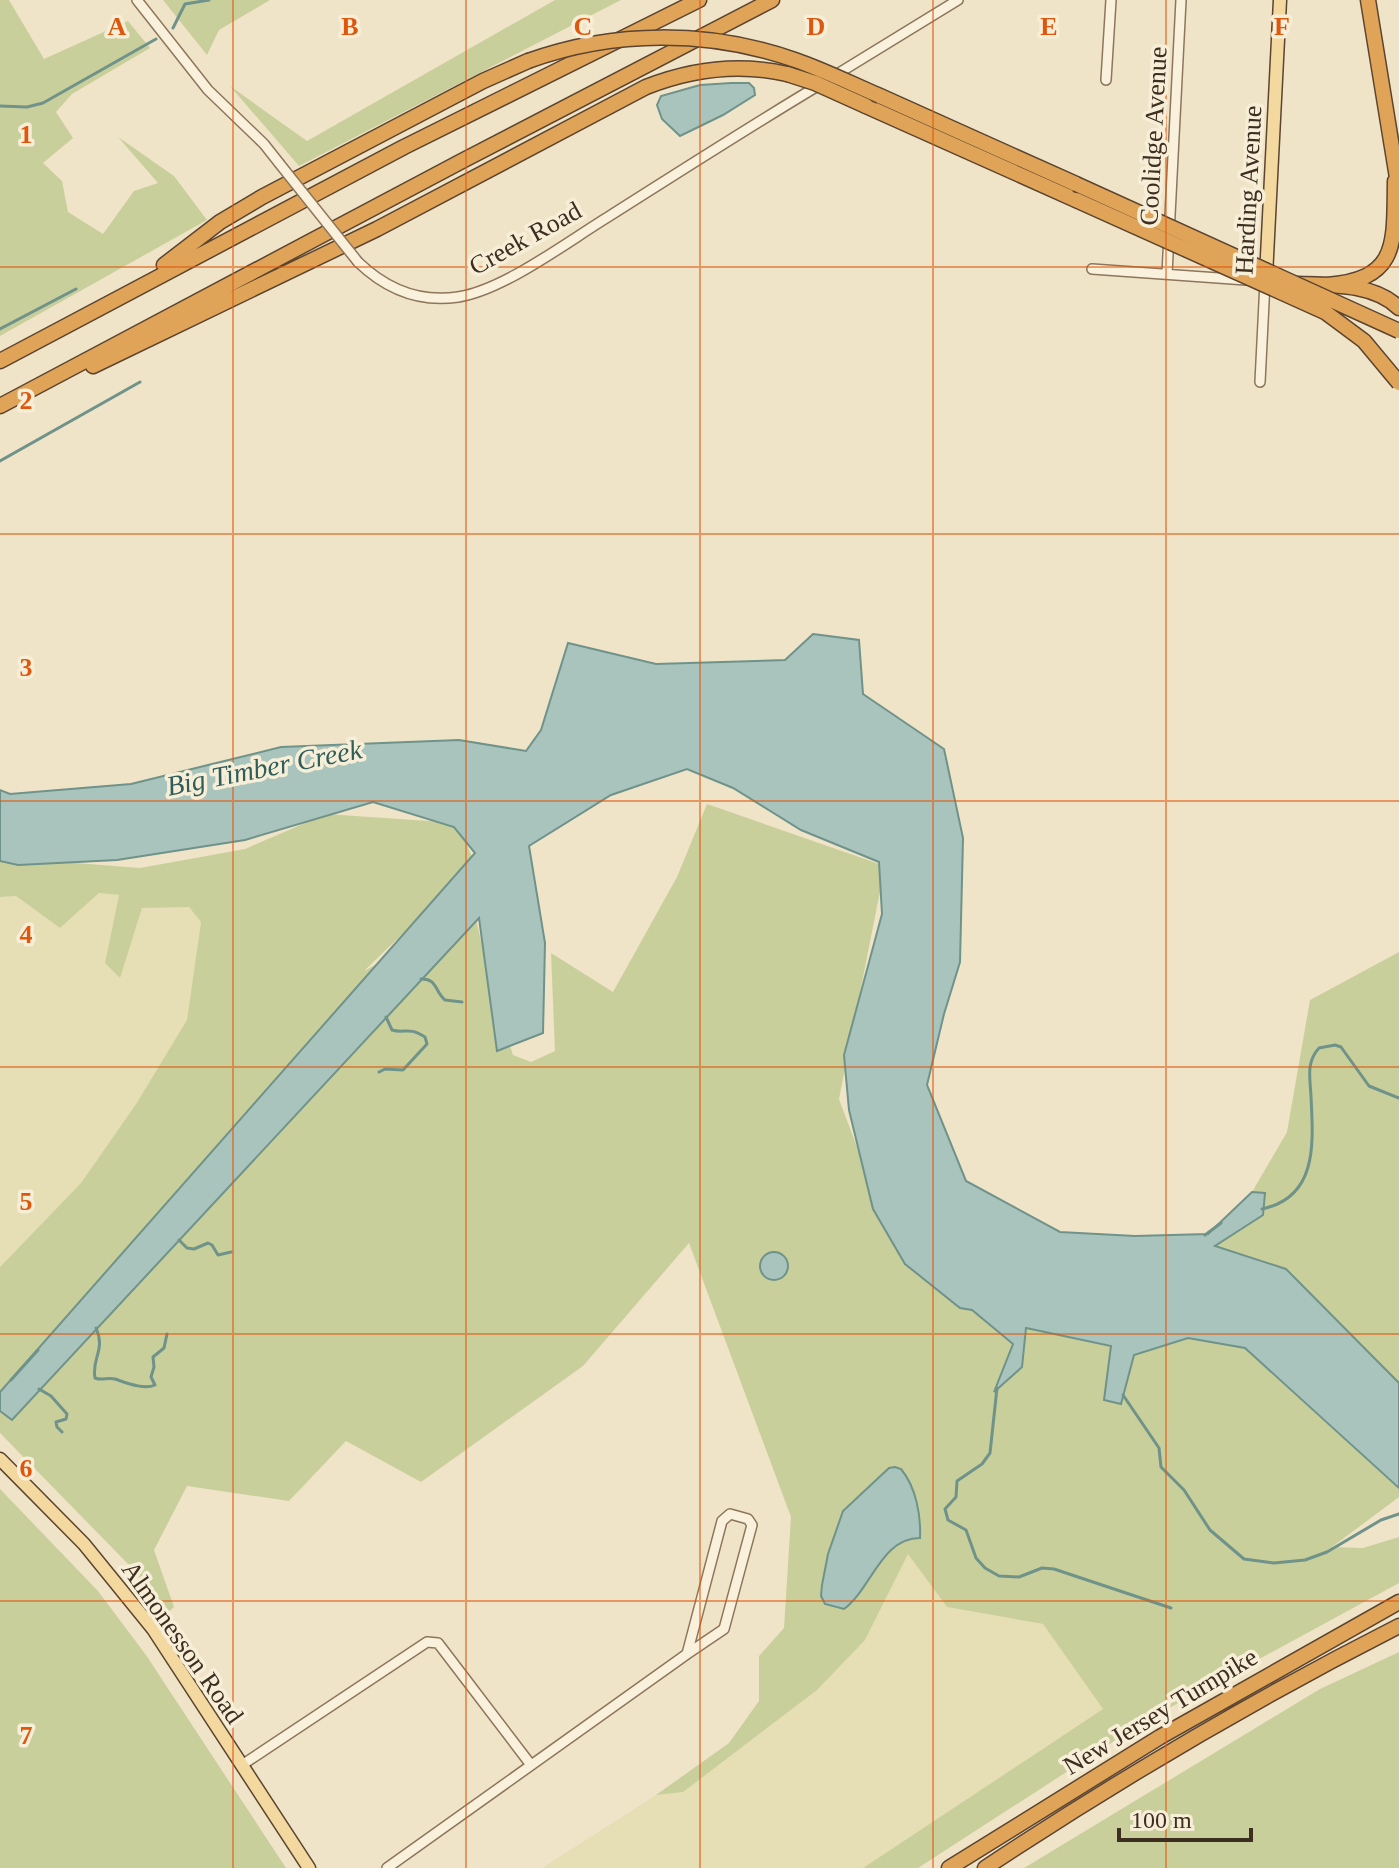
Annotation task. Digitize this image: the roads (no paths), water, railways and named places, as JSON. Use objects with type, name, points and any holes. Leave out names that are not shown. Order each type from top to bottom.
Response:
[{"type":"highway","points":[[0,408],[448,168],[772,0]]},
{"type":"highway","points":[[1368,0],[1399,190]]},
{"type":"highway","points":[[0,361],[404,147],[695,2]]},
{"type":"highway","points":[[104,305],[240,209],[483,81],[528,61],[565,50],[616,40],[657,37],[705,39],[785,56],[1399,331]]},
{"type":"highway","points":[[0,408],[377,229],[646,87],[688,73],[720,69],[753,69],[787,74],[815,83],[1325,312],[1364,341],[1399,383]]},
{"type":"highway","points":[[1327,285],[1365,279],[1378,272],[1387,261],[1394,241],[1395,173]]},
{"type":"highway","points":[[1265,282],[1327,285],[1377,293],[1399,308]]},
{"type":"highway","name":"New Jersey Turnpike","points":[[949,1868],[1160,1737],[1399,1602]]},
{"type":"highway","name":"New Jersey Turnpike","points":[[985,1868],[1210,1730],[1399,1626]]},
{"type":"main road","name":"Harding Avenue","points":[[1265,282],[1280,0]]},
{"type":"main road","name":"Almonesson Road","points":[[0,1459],[84,1544],[124,1590],[153,1629],[309,1868]]},
{"type":"street","name":"Creek Road","points":[[137,0],[208,90],[264,144],[318,216],[358,262],[382,282],[413,296],[453,298],[490,288],[555,250],[958,0]]},
{"type":"street","points":[[1106,80],[1111,0]]},
{"type":"street","name":"Coolidge Avenue","points":[[1167,274],[1181,0]]},
{"type":"street","points":[[1092,269],[1265,282]]},
{"type":"street","name":"Harding Avenue","points":[[1260,382],[1265,282]]},
{"type":"street","points":[[387,1868],[724,1629],[752,1525],[748,1519],[730,1514],[722,1521],[687,1654]]},
{"type":"street","points":[[242,1765],[427,1642],[438,1643],[531,1765]]},
{"type":"water","points":[[749,83],[755,95],[680,136],[662,119],[657,105],[661,96],[700,85]]},
{"type":"water","name":"Big Timber Creek","points":[[813,634],[859,640],[863,694],[944,749],[963,838],[960,962],[927,1085],[966,1181],[1060,1232],[1135,1236],[1208,1234],[1252,1192],[1265,1193],[1263,1215],[1215,1246],[1286,1269],[1399,1383],[1399,1488],[1245,1348],[1188,1338],[1134,1355],[1121,1404],[1104,1400],[1111,1346],[1026,1328],[1022,1367],[994,1392],[1013,1344],[972,1310],[960,1308],[905,1264],[873,1209],[849,1110],[844,1055],[882,914],[879,862],[801,830],[733,788],[687,769],[611,795],[529,846],[545,943],[543,1033],[497,1051],[479,918],[12,1420],[0,1411],[0,1392],[475,853],[454,827],[373,802],[245,840],[117,860],[18,865],[0,861],[0,790],[10,794],[131,784],[281,747],[459,740],[526,751],[541,730],[568,643],[656,664],[785,660]]},
{"type":"water","points":[[774,1252],[784,1256],[788,1266],[784,1276],[774,1280],[764,1276],[760,1266],[764,1256]]},
{"type":"water","points":[[889,1468],[901,1469],[914,1493],[920,1538],[907,1540],[886,1555],[844,1609],[825,1604],[821,1596],[828,1554],[843,1511]]},
{"type":"waterway","points":[[173,28],[185,4],[209,0]]},
{"type":"waterway","points":[[0,106],[27,107],[43,103],[156,39]]},
{"type":"waterway","points":[[0,329],[76,289]]},
{"type":"waterway","points":[[0,461],[140,382]]},
{"type":"waterway","points":[[421,979],[433,983],[445,1000],[462,1002]]},
{"type":"waterway","points":[[379,1072],[385,1069],[403,1070],[427,1044],[425,1037],[419,1034],[392,1030],[386,1017]]},
{"type":"waterway","points":[[1262,1209],[1281,1203],[1294,1193],[1309,1165],[1312,1131],[1310,1070],[1319,1048],[1341,1047],[1369,1086],[1399,1098]]},
{"type":"waterway","points":[[1205,1235],[1221,1223]]},
{"type":"waterway","points":[[179,1240],[187,1248],[194,1249],[208,1243],[218,1255],[231,1252]]},
{"type":"waterway","points":[[96,1328],[100,1342],[95,1378],[141,1386],[155,1385],[151,1377],[153,1357],[164,1348],[167,1334]]},
{"type":"waterway","points":[[11,1380],[38,1350]]},
{"type":"waterway","points":[[997,1388],[990,1453],[982,1464],[957,1481],[956,1497],[945,1509],[948,1520],[966,1530],[976,1558],[999,1576],[1019,1577],[1042,1568],[1054,1569],[1171,1608]]},
{"type":"waterway","points":[[39,1389],[51,1396],[67,1414],[66,1419],[56,1422],[62,1432]]},
{"type":"waterway","points":[[1123,1395],[1159,1448],[1161,1467],[1184,1490],[1210,1530],[1244,1559],[1274,1563],[1305,1560],[1327,1552],[1381,1520],[1399,1514]]}]
